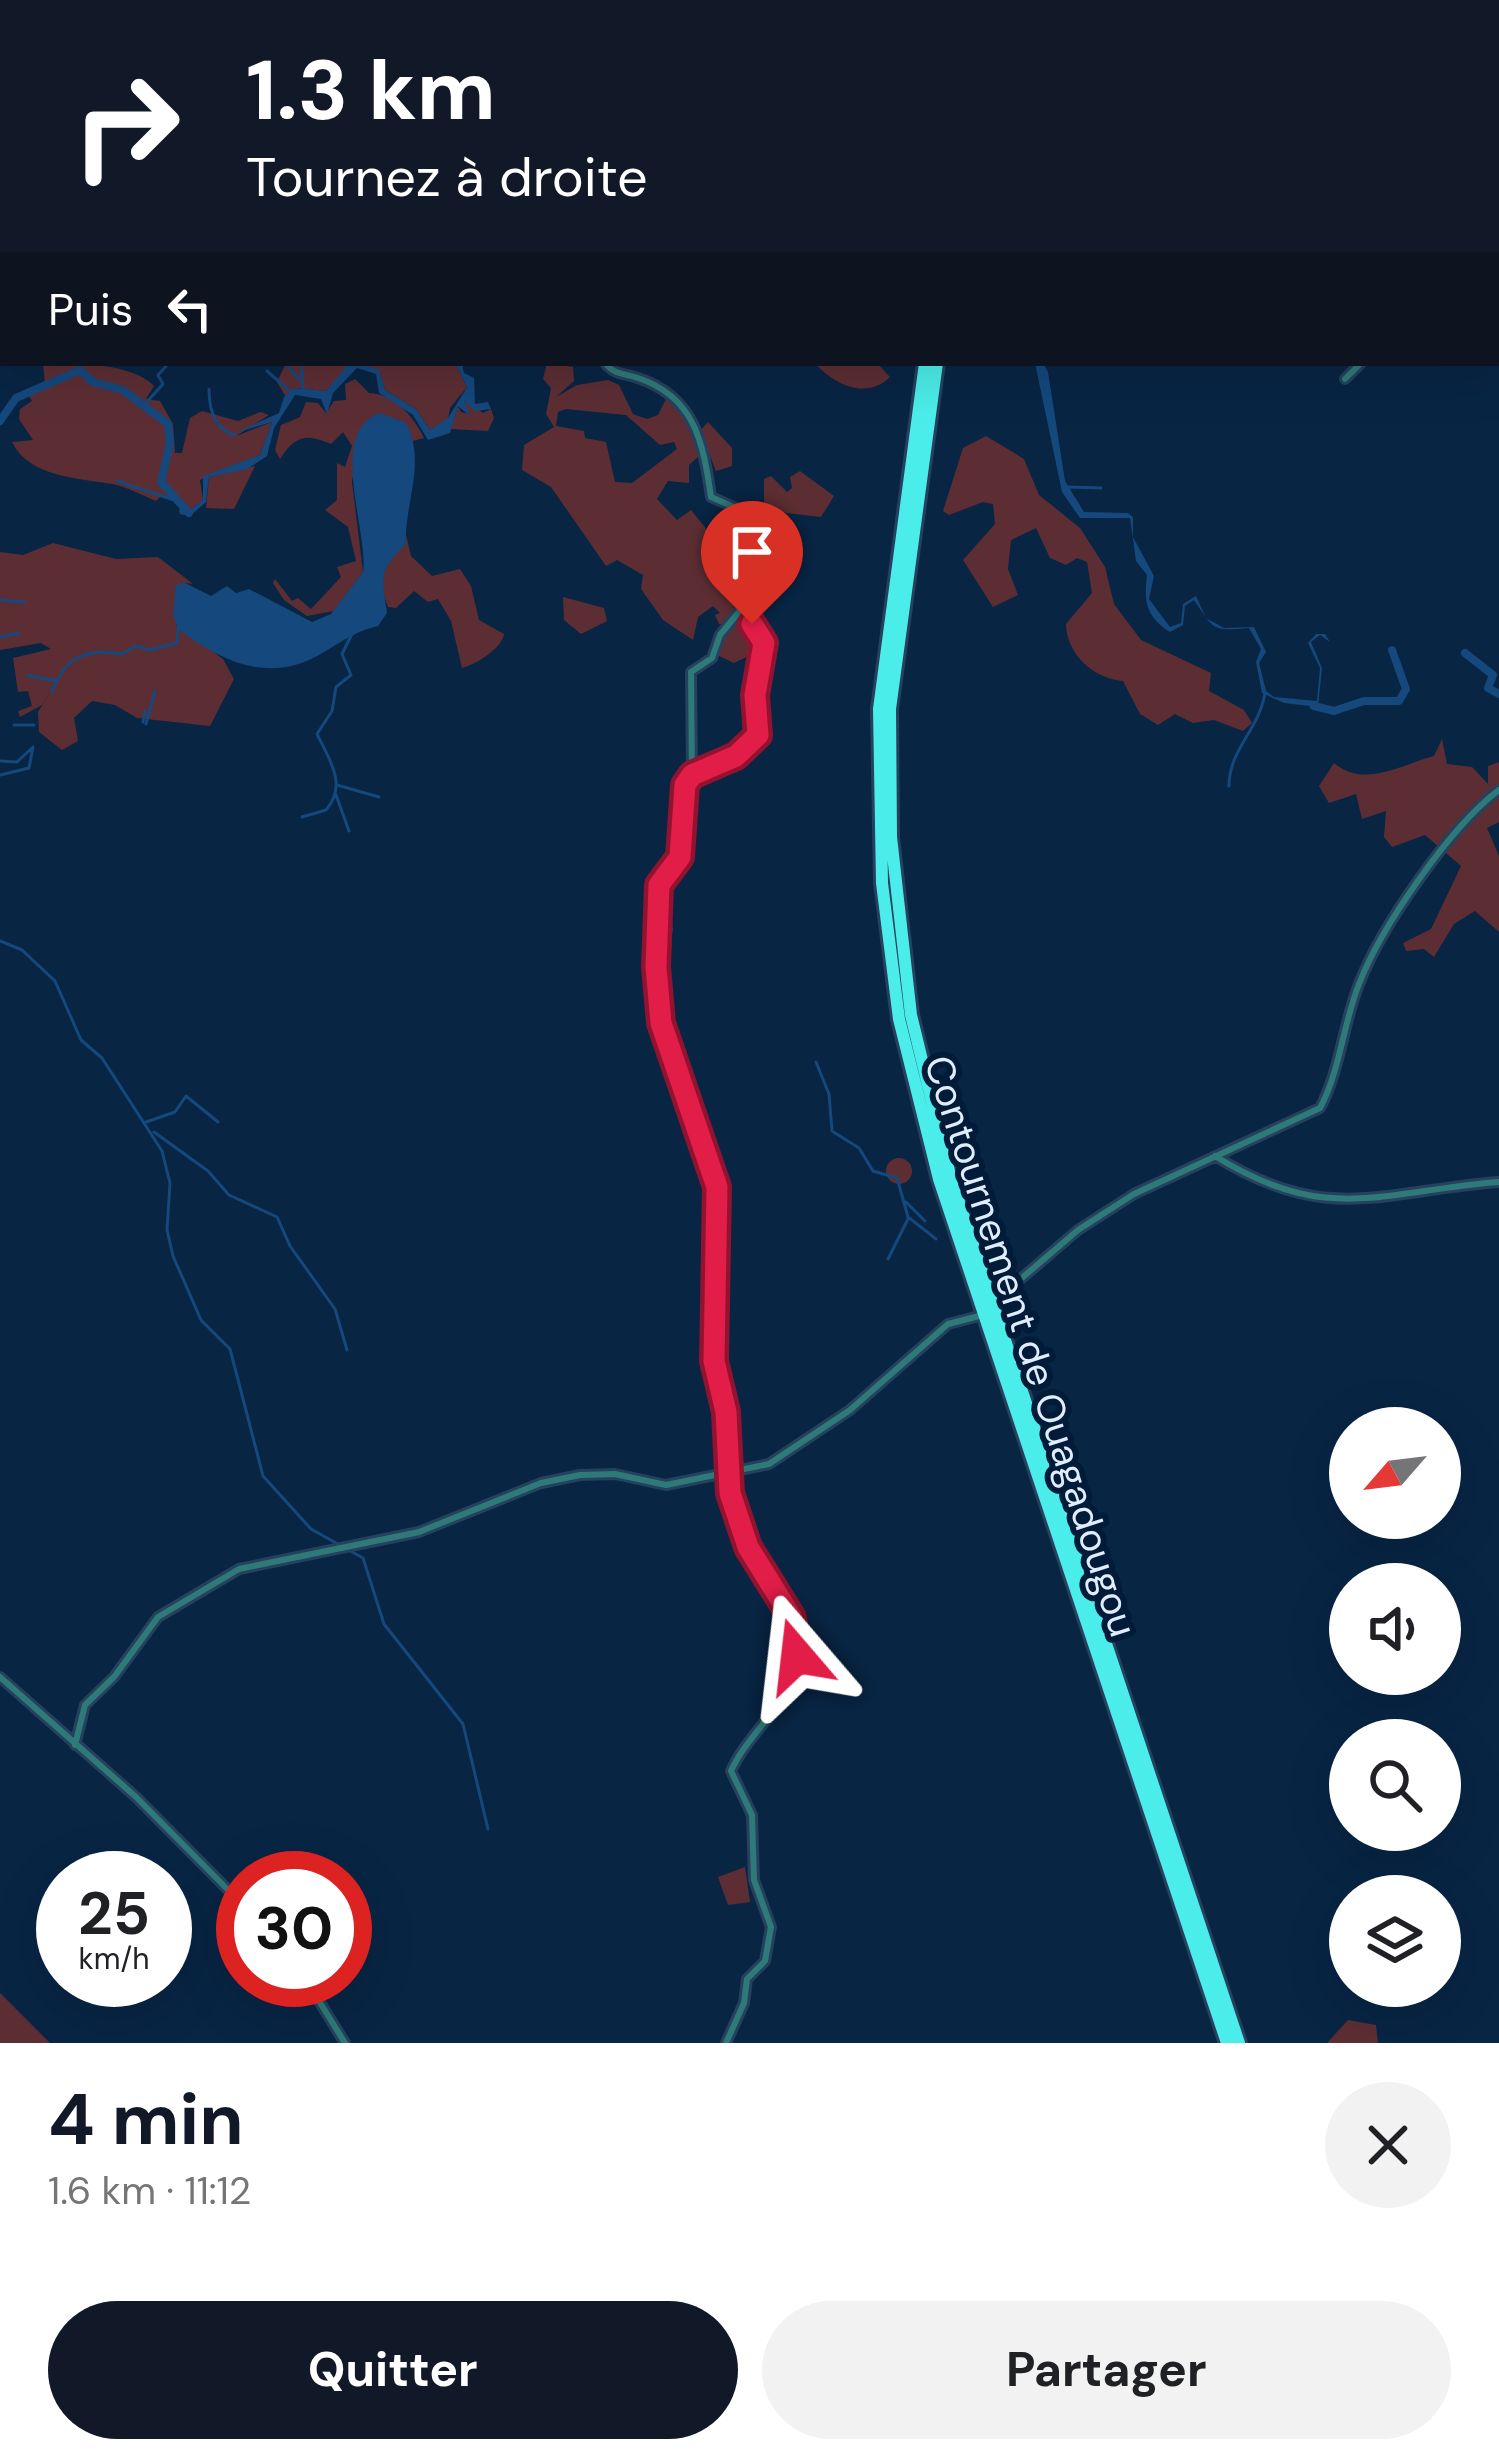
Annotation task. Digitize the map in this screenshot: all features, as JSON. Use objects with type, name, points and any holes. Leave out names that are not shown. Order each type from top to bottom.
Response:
[{"type":"highway","name":"Contournement de Ouagadougou","points":[[925,366],[880,691],[882,884],[888,950],[914,1087],[1239,2043]]},
{"type":"highway","name":"Contournement de Ouagadougou","points":[[937,366],[896,641],[891,837],[903,966],[924,1077],[990,1313],[1227,2043]]},
{"type":"street","points":[[608,366],[666,391],[689,410],[712,497],[745,512],[748,616],[764,643],[755,695],[758,735],[728,761],[692,775],[685,785],[680,857],[659,885],[668,930],[656,949],[661,1023],[717,1187],[714,1361],[726,1412],[728,1472],[738,1522],[792,1618],[797,1656],[787,1695],[754,1730],[731,1772],[752,1815],[754,1880],[771,1927],[765,1961],[747,1979],[744,2003],[726,2043]]},
{"type":"street","points":[[1345,380],[1358,366]]},
{"type":"street","points":[[692,775],[691,672],[712,658],[720,634],[749,599]]},
{"type":"street","points":[[75,1745],[85,1705],[114,1677],[158,1617],[239,1569],[419,1532],[541,1483],[580,1475],[615,1474],[666,1485],[769,1464],[800,1446],[948,1324],[1007,1305],[1016,1282],[1078,1230],[1134,1194],[1320,1108],[1358,985],[1377,947],[1422,874],[1499,790]]},
{"type":"street","points":[[1215,1156],[1246,1175],[1334,1202],[1392,1198],[1449,1183],[1499,1182]]},
{"type":"street","points":[[0,1677],[163,1822],[216,1877]]},
{"type":"street","points":[[323,2007],[345,2043]]},
{"type":"shaded area","points":[[43,366],[102,366],[144,378],[154,386],[146,399],[160,401],[173,424],[175,453],[182,453],[190,418],[202,411],[238,421],[260,412],[269,415],[236,436],[272,422],[260,455],[200,480],[203,500],[190,510],[162,495],[156,501],[118,485],[43,470],[20,454],[12,442],[33,440],[19,419],[20,409],[32,401],[26,391],[45,385]]},
{"type":"shaded area","points":[[285,366],[348,366],[326,391],[295,388],[286,397],[277,382]]},
{"type":"shaded area","points":[[365,366],[456,366],[467,387],[450,408],[448,419],[430,430],[416,409],[385,390],[380,373]]},
{"type":"shaded area","points":[[546,366],[573,367],[574,381],[556,397],[577,385],[608,380],[619,385],[633,414],[647,419],[658,415],[667,397],[686,412],[699,456],[689,465],[689,483],[668,481],[657,499],[677,520],[691,510],[713,537],[719,520],[729,516],[729,532],[737,534],[733,551],[746,552],[748,560],[748,586],[740,605],[761,641],[755,653],[734,663],[713,653],[726,624],[719,624],[715,615],[720,613],[713,606],[698,617],[693,640],[663,620],[641,589],[643,575],[617,560],[606,566],[551,487],[522,470],[524,445],[554,427],[546,414],[551,388],[543,379]],"holes":[[[558,412],[626,415],[660,445],[674,442],[677,449],[632,483],[615,482],[606,442],[585,438],[584,431],[556,426]]]},
{"type":"shaded area","points":[[818,366],[880,366],[890,377],[871,388],[851,387]]},
{"type":"shaded area","points":[[355,379],[369,393],[402,408],[424,438],[356,456],[352,482],[363,572],[334,611],[307,616],[284,600],[273,583],[275,579],[292,601],[298,598],[311,609],[341,577],[337,567],[356,561],[348,527],[325,510],[337,500],[337,463],[345,467],[352,446],[343,432],[331,444],[309,438],[297,441],[280,459],[275,450],[281,425],[300,417],[306,402],[318,403],[326,413],[334,401],[346,400],[345,384]]},
{"type":"shaded area","points":[[465,399],[483,413],[491,409],[494,418],[488,431],[451,429],[458,406],[470,414],[463,409]]},
{"type":"shaded area","points":[[708,422],[732,448],[732,466],[716,471],[700,431]]},
{"type":"shaded area","points":[[986,436],[1024,459],[1039,495],[1080,528],[1105,567],[1114,604],[1141,640],[1211,673],[1209,691],[1244,710],[1252,723],[1243,731],[1214,720],[1193,723],[1175,714],[1158,725],[1140,714],[1123,681],[1092,670],[1071,646],[1066,624],[1092,593],[1087,562],[1077,558],[1066,565],[1050,558],[1036,528],[1011,540],[1008,569],[1018,595],[993,607],[963,560],[995,524],[993,504],[983,502],[949,515],[943,511],[963,448]]},
{"type":"shaded area","points":[[255,466],[234,509],[206,508],[209,477]]},
{"type":"shaded area","points":[[800,471],[834,496],[821,517],[786,513],[764,502],[764,479],[771,476],[787,492],[792,488],[790,477]]},
{"type":"shaded area","points":[[406,535],[411,556],[432,576],[460,569],[471,586],[479,620],[504,634],[499,645],[481,659],[462,668],[451,621],[438,599],[428,602],[414,591],[396,608],[388,607],[385,572],[406,544]]},
{"type":"shaded area","points":[[53,543],[116,559],[158,557],[193,584],[185,583],[176,625],[223,659],[234,679],[210,726],[137,718],[115,705],[92,701],[74,718],[78,741],[62,750],[39,732],[38,712],[51,691],[42,705],[20,717],[18,711],[32,706],[28,691],[18,692],[13,658],[51,649],[41,643],[0,650],[0,552],[23,555]]},
{"type":"shaded area","points":[[563,597],[604,608],[607,621],[581,634],[564,620]]},
{"type":"shaded area","points":[[1442,739],[1447,764],[1472,767],[1488,784],[1488,766],[1499,762],[1499,822],[1487,828],[1499,856],[1499,932],[1475,911],[1454,924],[1434,957],[1424,949],[1406,951],[1403,943],[1431,929],[1461,866],[1425,835],[1392,847],[1384,837],[1386,811],[1362,819],[1356,794],[1329,803],[1319,786],[1334,763],[1358,774],[1384,772],[1434,756]]},
{"type":"shaded area","points":[[899,1158],[912,1171],[899,1184],[886,1171]]},
{"type":"shaded area","points":[[745,1867],[750,1902],[728,1905],[718,1877]]},
{"type":"shaded area","points":[[0,1993],[50,2043],[0,2043]]},
{"type":"shaded area","points":[[1348,2020],[1376,2025],[1378,2043],[1327,2043]]},
{"type":"water","points":[[347,366],[379,369],[385,390],[416,409],[430,430],[448,418],[467,387],[456,366],[463,366],[464,373],[474,378],[475,404],[488,402],[491,409],[475,411],[464,400],[470,416],[458,406],[450,433],[428,440],[413,415],[379,393],[376,374],[357,368],[333,393],[327,414],[321,399],[295,395],[274,428],[267,456],[247,469],[209,477],[206,502],[190,516],[180,514],[179,509],[190,510],[203,500],[203,476],[260,455],[272,422],[235,433],[279,413],[284,397],[295,388],[326,391]]},
{"type":"water","points":[[1036,366],[1045,366],[1048,372],[1065,481],[1084,512],[1133,517],[1133,537],[1154,576],[1149,599],[1170,627],[1181,623],[1183,604],[1196,596],[1205,617],[1194,600],[1185,606],[1183,625],[1170,632],[1155,620],[1148,607],[1147,575],[1136,561],[1130,518],[1080,518],[1062,492]]},
{"type":"water","points":[[380,413],[406,423],[415,468],[406,544],[386,568],[387,613],[378,626],[300,664],[281,668],[228,659],[178,629],[173,614],[176,585],[185,583],[211,596],[227,586],[236,593],[249,589],[312,622],[331,614],[363,572],[352,461],[364,423]]},
{"type":"water","points":[[1207,618],[1224,628],[1254,627],[1266,652],[1259,663],[1266,691],[1274,697],[1317,701],[1320,668],[1308,643],[1316,634],[1325,634],[1330,642],[1320,635],[1311,642],[1322,668],[1318,707],[1284,703],[1262,693],[1256,662],[1261,649],[1249,628],[1221,629]]},
{"type":"waterway","points":[[147,409],[146,403],[163,384],[158,375],[166,366]]},
{"type":"waterway","points":[[288,366],[299,379]]},
{"type":"waterway","points":[[301,366],[303,388]]},
{"type":"waterway","points":[[0,421],[16,398],[80,370],[93,382],[123,390],[168,424],[170,443],[161,482],[189,513]]},
{"type":"waterway","points":[[267,371],[291,392]]},
{"type":"waterway","points":[[209,389],[214,417],[235,435]]},
{"type":"waterway","points":[[117,481],[177,501]]},
{"type":"waterway","points":[[1068,487],[1101,488]]},
{"type":"waterway","points":[[0,600],[25,602]]},
{"type":"waterway","points":[[52,692],[64,670],[79,657],[177,643],[178,629]]},
{"type":"waterway","points":[[302,817],[326,810],[336,791],[331,762],[317,734],[332,711],[336,687],[351,675],[342,654],[354,630]]},
{"type":"waterway","points":[[0,637],[19,633]]},
{"type":"waterway","points":[[1314,706],[1334,711],[1364,701],[1399,701],[1406,689],[1392,650]]},
{"type":"waterway","points":[[1465,653],[1493,675],[1488,688],[1499,694]]},
{"type":"waterway","points":[[28,675],[55,681]]},
{"type":"waterway","points":[[146,724],[155,691]]},
{"type":"waterway","points":[[1229,786],[1234,761],[1265,693]]},
{"type":"waterway","points":[[143,722],[145,711]]},
{"type":"waterway","points":[[14,725],[34,725]]},
{"type":"waterway","points":[[0,775],[29,768],[33,747]]},
{"type":"waterway","points":[[0,761],[17,762],[32,748]]},
{"type":"waterway","points":[[337,785],[379,797]]},
{"type":"waterway","points":[[336,795],[349,831]]},
{"type":"waterway","points":[[0,941],[22,950],[55,981],[81,1040],[102,1058],[162,1151],[170,1183],[167,1230],[173,1256],[201,1320],[230,1349],[263,1476],[311,1529],[363,1558],[384,1624],[463,1724],[488,1829]]},
{"type":"waterway","points":[[816,1062],[829,1094],[832,1131],[859,1148],[873,1171],[897,1178],[908,1217],[936,1239]]},
{"type":"waterway","points":[[146,1122],[175,1112],[186,1096],[218,1122]]},
{"type":"waterway","points":[[154,1132],[208,1171],[229,1195],[277,1217],[290,1246],[335,1309],[347,1350]]},
{"type":"waterway","points":[[906,1202],[925,1221]]},
{"type":"waterway","points":[[888,1259],[908,1219]]},
{"type":"route","points":[[752,624],[764,643],[755,695],[759,732],[736,756],[692,775],[685,785],[680,857],[674,873],[659,885],[662,904],[654,933],[661,1023],[674,1048],[687,1091],[688,1114],[717,1187],[713,1206],[720,1269],[714,1361],[726,1412],[730,1493],[748,1547],[769,1574],[773,1591],[792,1618],[797,1656]]}]
